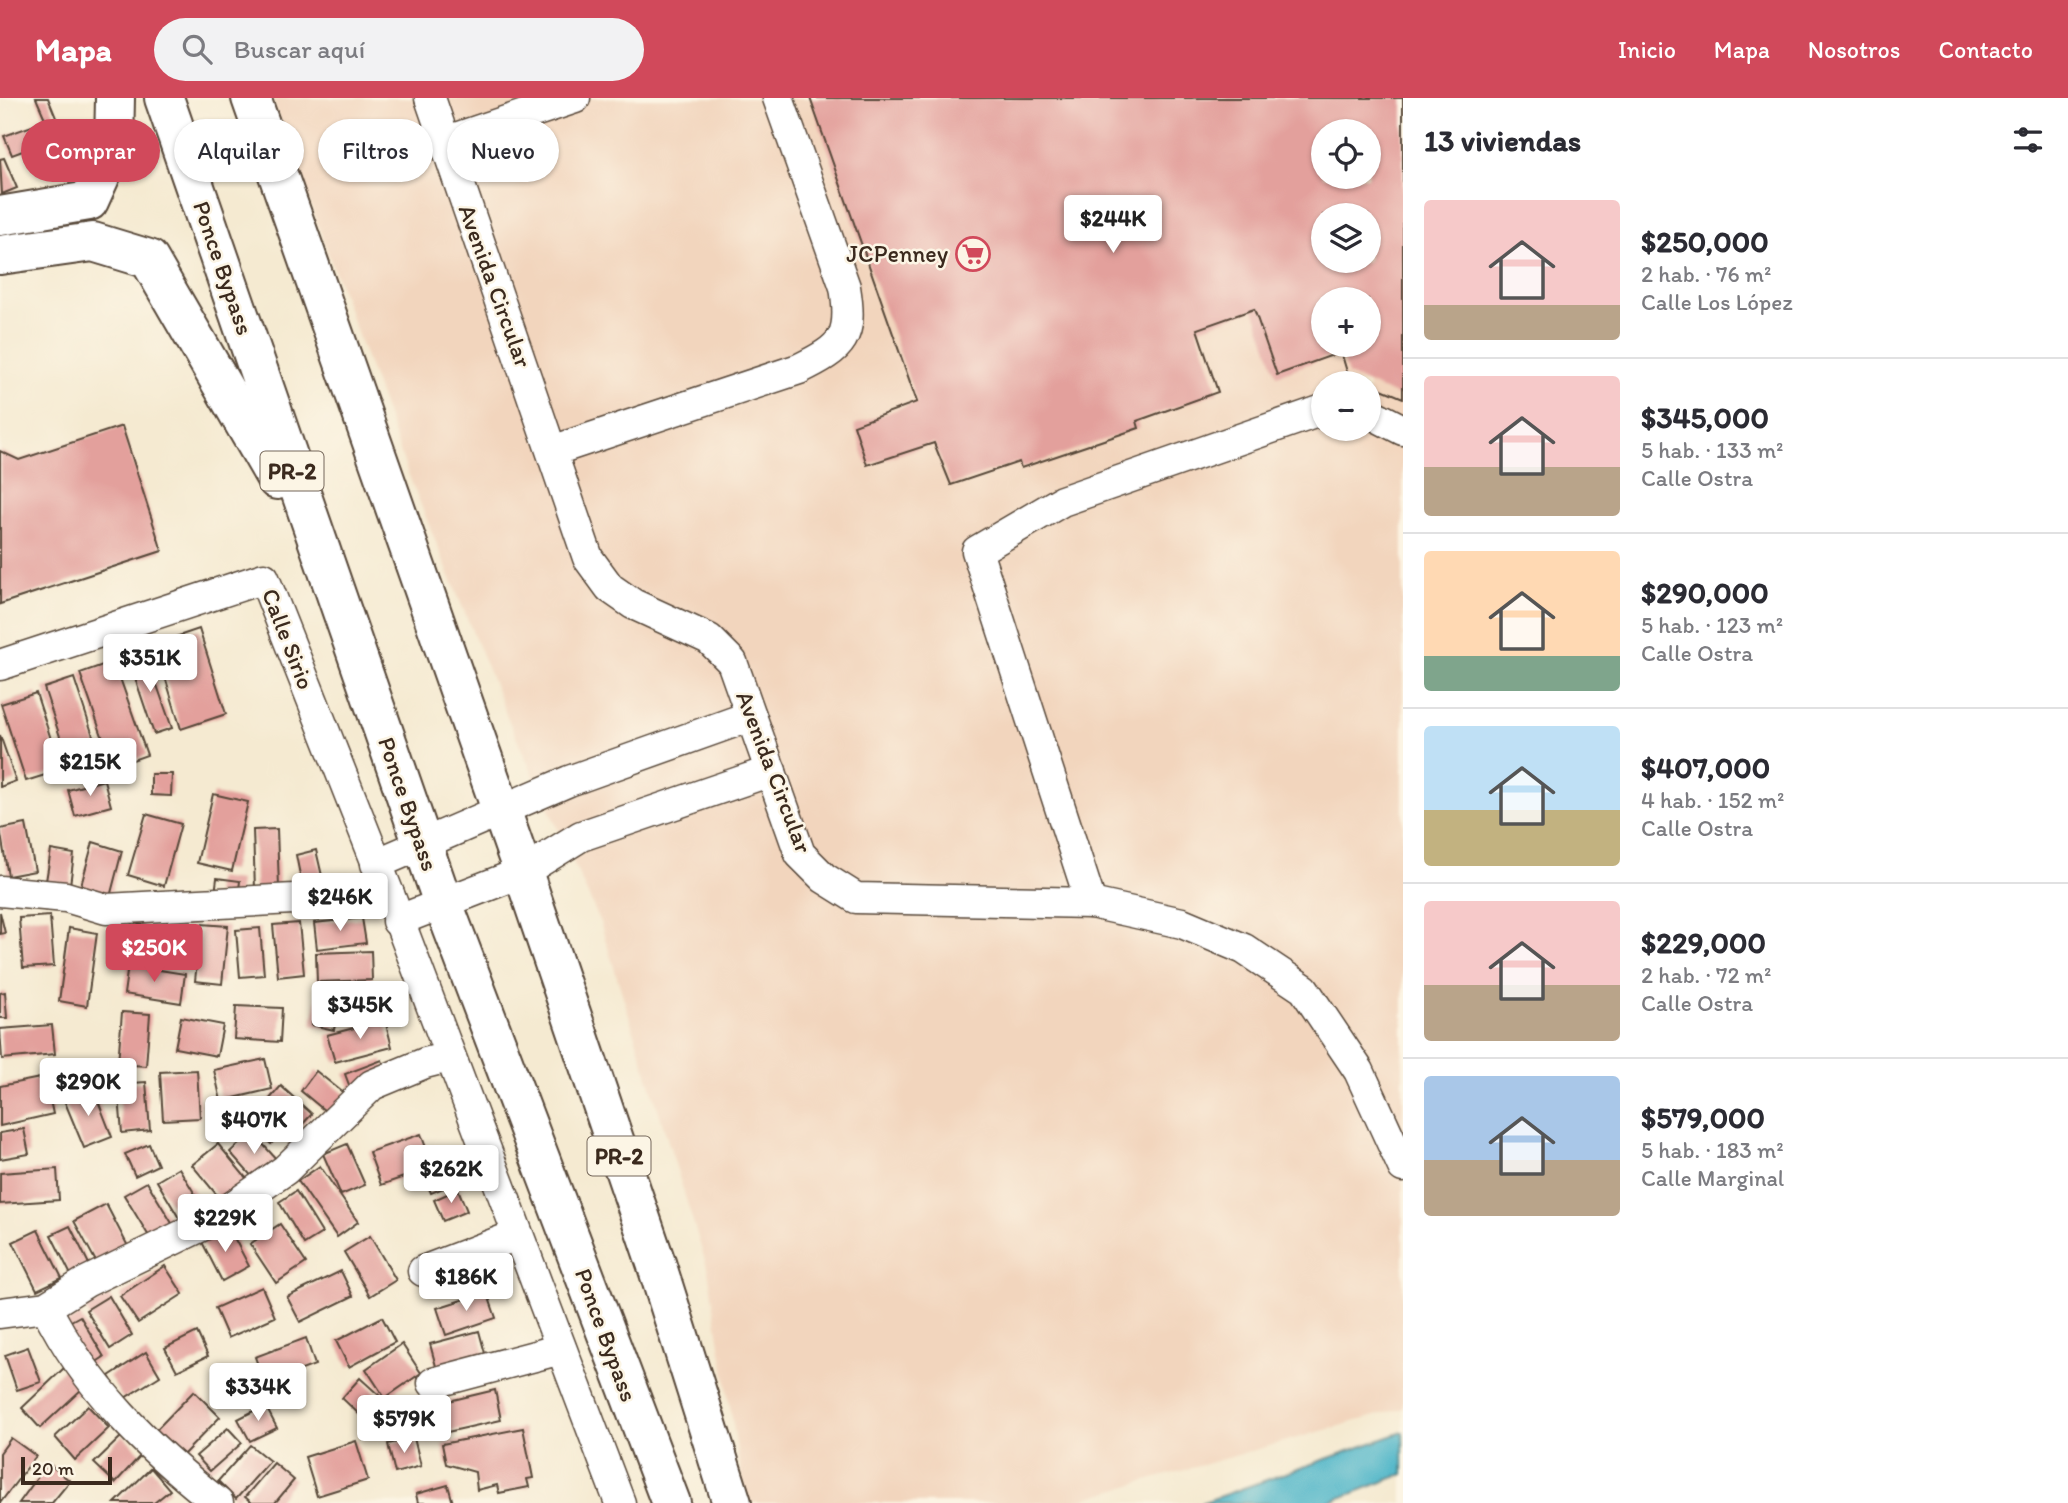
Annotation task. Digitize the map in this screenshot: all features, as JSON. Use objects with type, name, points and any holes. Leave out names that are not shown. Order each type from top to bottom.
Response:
[{"type":"highway","points":[[0,216],[89,201],[114,146],[115,98]]},
{"type":"highway","name":"Ponce Bypass","points":[[164,98],[443,903],[669,1497]]},
{"type":"highway","name":"PR-2","points":[[251,98],[523,872],[656,1263],[732,1503]]},
{"type":"highway","points":[[0,255],[93,242],[149,259],[321,557]]},
{"type":"street","name":"Avenida Circular","points":[[430,98],[589,558],[610,588],[633,604],[709,639],[732,662],[800,855],[824,878],[856,898],[1091,903],[1182,923],[1244,949],[1304,989],[1359,1071],[1403,1167]]},
{"type":"street","points":[[444,142],[575,98]]},
{"type":"street","points":[[552,451],[799,369],[828,355],[842,339],[850,316],[845,287],[778,98]]},
{"type":"street","points":[[1091,903],[977,551],[1062,501],[1311,414]]},
{"type":"street","points":[[1381,419],[1403,430]]},
{"type":"street","name":"Calle Sirio","points":[[0,665],[264,578],[620,1503]]},
{"type":"street","points":[[376,864],[569,781],[751,716]]},
{"type":"street","points":[[0,891],[66,897],[106,909],[393,908],[443,903],[523,872],[581,836],[771,771]]},
{"type":"street","points":[[0,1313],[46,1307],[86,1282],[212,1221],[285,1170],[372,1086],[449,1057]]},
{"type":"street","points":[[423,1271],[517,1235]]},
{"type":"street","points":[[46,1307],[96,1389],[164,1460],[218,1503]]},
{"type":"street","points":[[433,1383],[561,1349]]},
{"type":"street","points":[[620,1503],[669,1497]]},
{"type":"shaded area","points":[[272,98],[1403,98],[1403,1408],[1068,1503],[749,1503],[743,1486],[708,1270],[599,919],[511,726],[407,471],[302,182],[304,119],[280,119]]},
{"type":"water","points":[[1403,1432],[1403,1474],[1327,1503],[1201,1503]]},
{"type":"building","points":[[36,98],[48,98],[56,119],[45,119]]},
{"type":"building","points":[[810,98],[1403,98],[1403,398],[1381,389],[1381,371],[1347,371],[1343,357],[1381,357],[1381,287],[1311,287],[1311,357],[1327,357],[1277,375],[1254,309],[1197,329],[1218,392],[1137,421],[1139,428],[1021,468],[1019,462],[951,485],[934,443],[867,465],[854,425],[917,402]]},
{"type":"building","points":[[21,130],[21,152],[12,155],[4,136]]},
{"type":"building","points":[[4,158],[17,188],[2,194],[0,159]]},
{"type":"building","points":[[122,426],[162,551],[0,604],[0,451],[19,460]]},
{"type":"building","points":[[199,629],[226,714],[181,729],[155,644]]},
{"type":"building","points":[[146,654],[172,728],[154,734],[129,660]]},
{"type":"building","points":[[114,661],[147,755],[113,767],[80,673]]},
{"type":"building","points":[[74,678],[98,751],[68,761],[44,688]]},
{"type":"building","points":[[36,693],[61,770],[26,781],[1,704]]},
{"type":"building","points":[[0,735],[16,781],[0,787]]},
{"type":"building","points":[[151,774],[172,774],[171,796],[151,795]]},
{"type":"building","points":[[104,780],[111,806],[75,816],[68,790]]},
{"type":"building","points":[[213,794],[248,802],[232,871],[197,863]]},
{"type":"building","points":[[146,814],[181,824],[164,886],[128,875]]},
{"type":"building","points":[[26,824],[35,871],[8,876],[0,829]]},
{"type":"building","points":[[277,829],[279,888],[255,889],[253,830]]},
{"type":"building","points":[[93,842],[122,851],[110,897],[80,889]]},
{"type":"building","points":[[51,850],[74,854],[70,885],[46,881]]},
{"type":"building","points":[[316,850],[322,876],[301,880],[296,855]]},
{"type":"building","points":[[217,878],[240,881],[238,897],[215,894]]},
{"type":"building","points":[[0,912],[5,933],[0,934]]},
{"type":"building","points":[[50,916],[54,966],[23,968],[19,918]]},
{"type":"building","points":[[362,918],[366,943],[317,949],[314,923]]},
{"type":"building","points":[[132,923],[184,931],[180,963],[128,955]]},
{"type":"building","points":[[299,923],[304,974],[278,977],[273,925]]},
{"type":"building","points":[[201,924],[228,926],[222,984],[195,981]]},
{"type":"building","points":[[69,928],[97,933],[87,1006],[59,1001]]},
{"type":"building","points":[[260,928],[264,975],[240,977],[236,930]]},
{"type":"building","points":[[371,951],[372,980],[317,982],[316,953]]},
{"type":"building","points":[[128,965],[185,974],[181,1003],[124,994]]},
{"type":"building","points":[[320,982],[375,993],[370,1019],[337,1013],[334,1030],[312,1025]]},
{"type":"building","points":[[5,992],[7,1018],[0,1018],[0,993]]},
{"type":"building","points":[[236,1006],[282,1008],[280,1042],[234,1039]]},
{"type":"building","points":[[122,1012],[150,1014],[146,1066],[118,1064]]},
{"type":"building","points":[[181,1017],[223,1025],[217,1056],[175,1048]]},
{"type":"building","points":[[385,1020],[392,1047],[335,1062],[327,1035]]},
{"type":"building","points":[[52,1025],[55,1054],[2,1059],[0,1029]]},
{"type":"building","points":[[265,1059],[272,1089],[221,1101],[214,1070]]},
{"type":"building","points":[[382,1060],[388,1076],[351,1090],[345,1074]]},
{"type":"building","points":[[197,1070],[200,1118],[163,1120],[160,1072]]},
{"type":"building","points":[[316,1071],[346,1095],[330,1115],[301,1091]]},
{"type":"building","points":[[45,1077],[53,1114],[0,1126],[0,1086]]},
{"type":"building","points":[[146,1082],[150,1130],[122,1133],[118,1084]]},
{"type":"building","points":[[281,1086],[312,1114],[299,1128],[291,1121],[271,1144],[248,1124]]},
{"type":"building","points":[[93,1088],[112,1137],[84,1148],[64,1100]]},
{"type":"building","points":[[24,1129],[29,1154],[0,1159],[0,1133]]},
{"type":"building","points":[[252,1132],[277,1160],[255,1180],[230,1152]]},
{"type":"building","points":[[421,1134],[433,1167],[381,1185],[369,1152]]},
{"type":"building","points":[[149,1144],[158,1165],[135,1176],[125,1154]]},
{"type":"building","points":[[218,1144],[247,1179],[221,1200],[192,1165]]},
{"type":"building","points":[[347,1144],[365,1185],[341,1195],[323,1154]]},
{"type":"building","points":[[320,1166],[358,1222],[337,1237],[298,1181]]},
{"type":"building","points":[[449,1167],[456,1183],[431,1193],[424,1177]]},
{"type":"building","points":[[179,1168],[204,1209],[182,1223],[157,1181]]},
{"type":"building","points":[[57,1169],[59,1200],[0,1204],[0,1173]]},
{"type":"building","points":[[147,1182],[173,1225],[150,1238],[124,1195]]},
{"type":"building","points":[[458,1189],[467,1211],[443,1221],[434,1200]]},
{"type":"building","points":[[296,1191],[322,1233],[304,1244],[279,1202]]},
{"type":"building","points":[[106,1204],[132,1254],[101,1271],[74,1221]]},
{"type":"building","points":[[280,1224],[306,1263],[276,1283],[250,1244]]},
{"type":"building","points":[[70,1226],[94,1274],[75,1283],[51,1235]]},
{"type":"building","points":[[229,1228],[249,1266],[222,1281],[202,1242]]},
{"type":"building","points":[[38,1230],[62,1278],[37,1290],[13,1242]]},
{"type":"building","points":[[370,1236],[396,1280],[370,1296],[344,1252]]},
{"type":"building","points":[[165,1266],[183,1294],[138,1323],[120,1296]]},
{"type":"building","points":[[341,1271],[353,1296],[300,1322],[287,1297]]},
{"type":"building","points":[[262,1287],[275,1317],[228,1338],[215,1308]]},
{"type":"building","points":[[487,1292],[496,1318],[446,1335],[437,1308]]},
{"type":"building","points":[[109,1296],[132,1335],[110,1349],[86,1310]]},
{"type":"building","points":[[80,1316],[104,1357],[87,1368],[62,1326]]},
{"type":"building","points":[[382,1317],[395,1342],[349,1367],[336,1341]]},
{"type":"building","points":[[479,1331],[486,1357],[437,1370],[430,1344]]},
{"type":"building","points":[[197,1332],[208,1356],[177,1371],[165,1348]]},
{"type":"building","points":[[306,1338],[315,1365],[265,1384],[255,1357]]},
{"type":"building","points":[[402,1344],[421,1373],[385,1398],[366,1369]]},
{"type":"building","points":[[28,1347],[41,1382],[17,1390],[5,1355]]},
{"type":"building","points":[[146,1352],[160,1376],[123,1399],[109,1376]]},
{"type":"building","points":[[64,1368],[82,1389],[40,1428],[22,1408]]},
{"type":"building","points":[[360,1378],[402,1416],[383,1437],[342,1398]]},
{"type":"building","points":[[495,1390],[501,1420],[434,1435],[428,1406]]},
{"type":"building","points":[[194,1391],[220,1417],[181,1457],[155,1431]]},
{"type":"building","points":[[265,1405],[277,1428],[250,1441],[238,1419]]},
{"type":"building","points":[[88,1406],[109,1428],[75,1460],[55,1437]]},
{"type":"building","points":[[228,1428],[242,1443],[210,1471],[196,1456]]},
{"type":"building","points":[[523,1428],[533,1478],[527,1479],[529,1487],[499,1493],[497,1485],[477,1490],[475,1472],[446,1464],[442,1444]]},
{"type":"building","points":[[123,1435],[142,1454],[115,1483],[94,1463]]},
{"type":"building","points":[[11,1438],[36,1456],[0,1503],[0,1453]]},
{"type":"building","points":[[414,1438],[421,1466],[395,1473],[388,1444]]},
{"type":"building","points":[[356,1441],[368,1480],[317,1496],[305,1457]]},
{"type":"building","points":[[250,1445],[270,1461],[236,1499],[218,1481]]},
{"type":"building","points":[[48,1463],[70,1481],[52,1503],[19,1503]]},
{"type":"building","points":[[274,1463],[294,1480],[275,1503],[252,1503],[245,1497]]},
{"type":"building","points":[[151,1468],[170,1490],[154,1503],[115,1503]]},
{"type":"building","points":[[448,1485],[453,1503],[418,1503],[416,1494]]},
{"type":"place","name":"JCPenney","points":[[973,254]]}]
